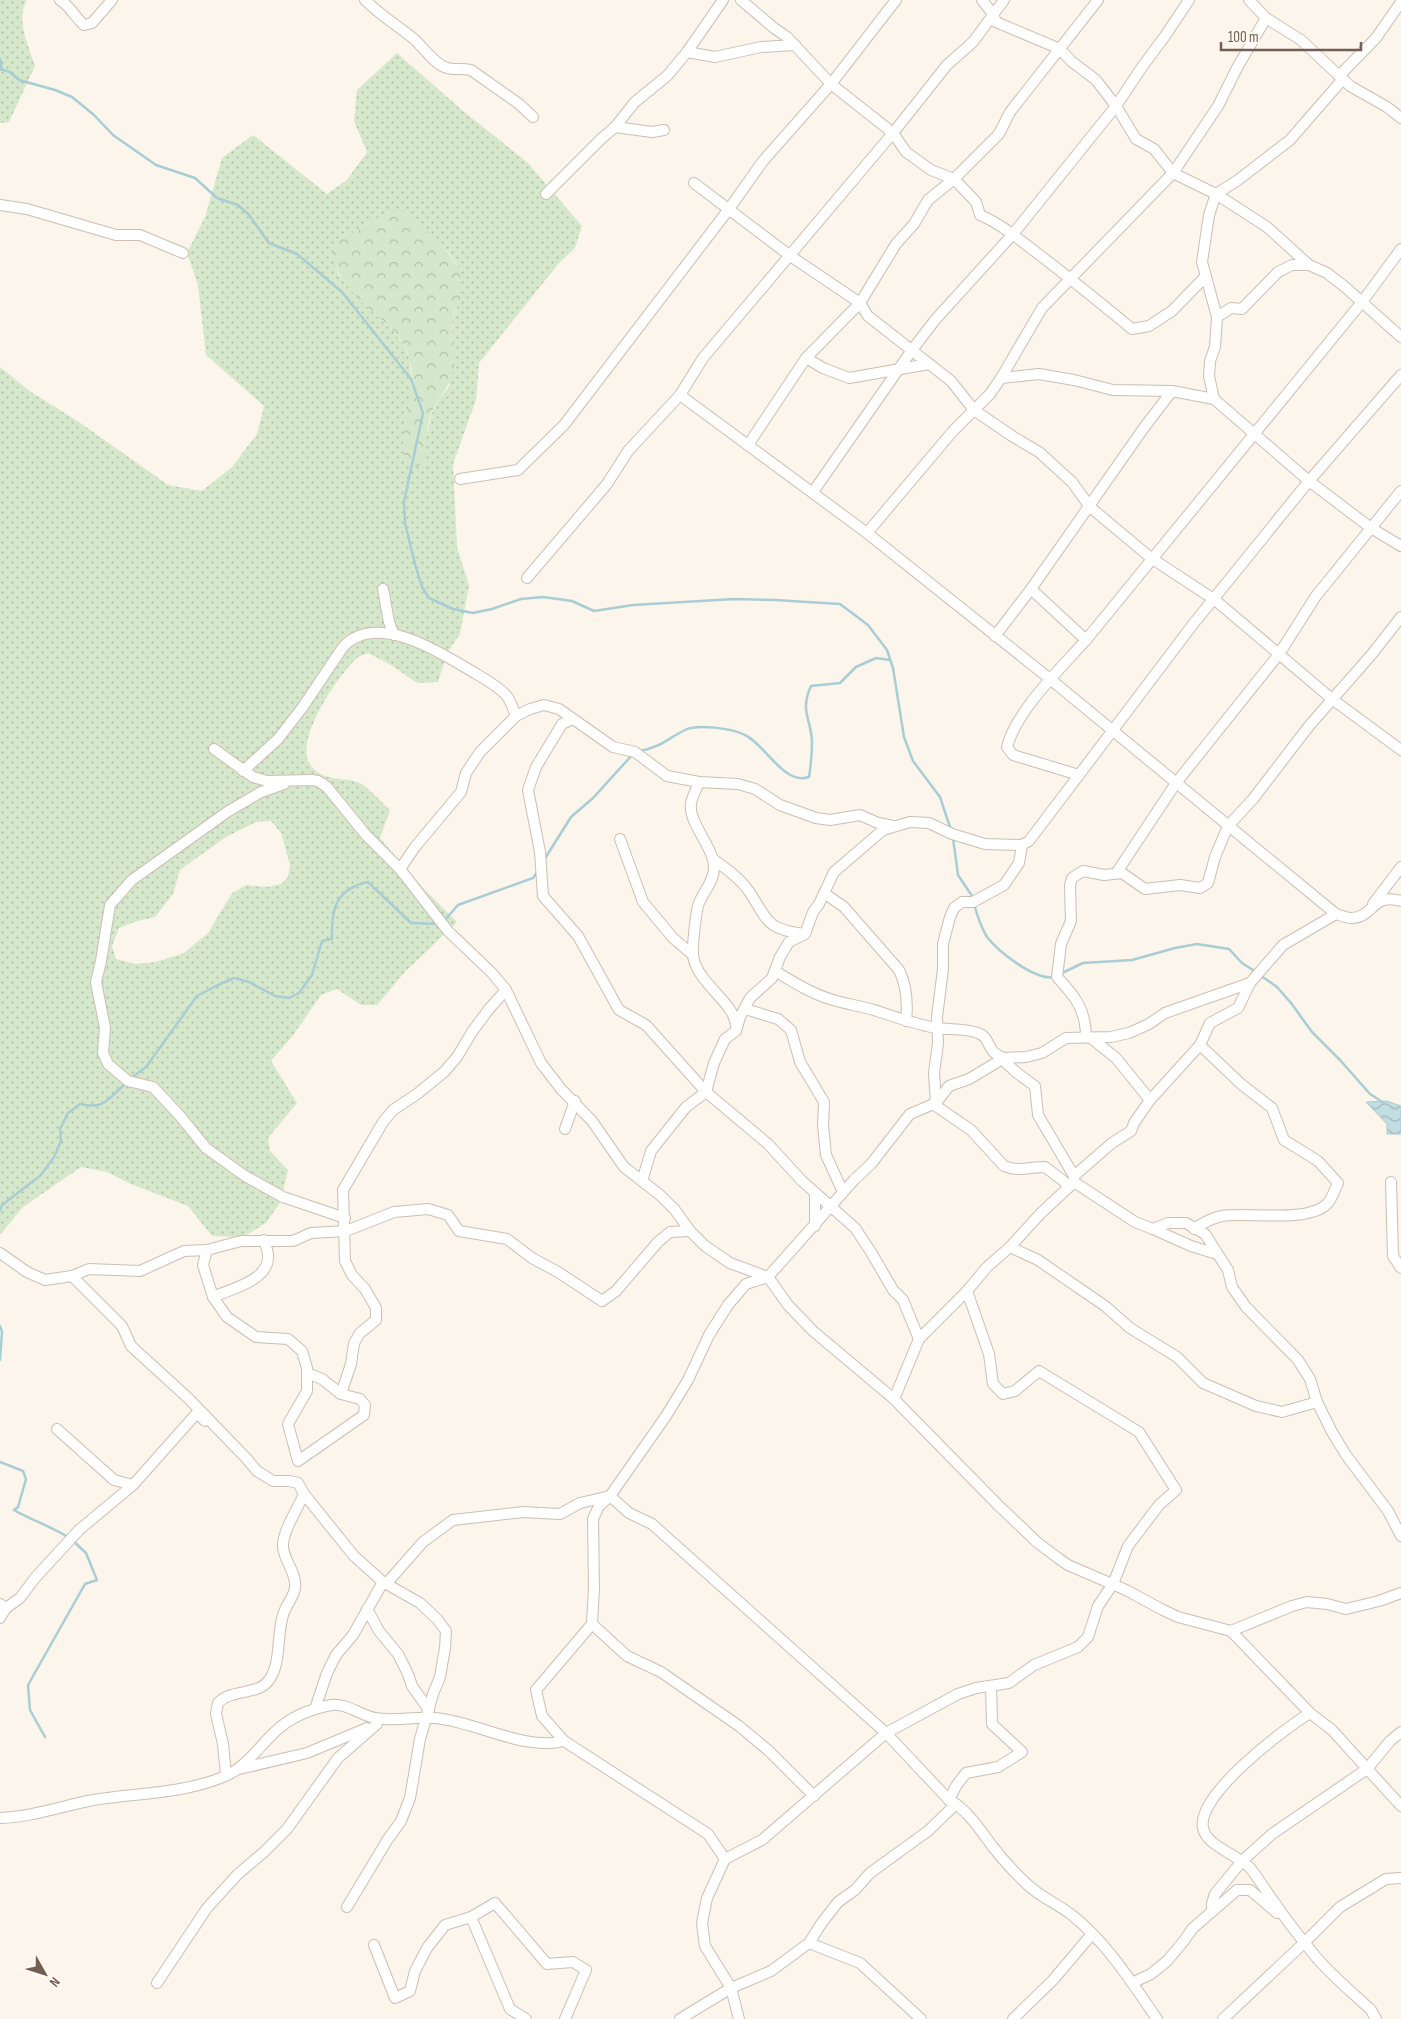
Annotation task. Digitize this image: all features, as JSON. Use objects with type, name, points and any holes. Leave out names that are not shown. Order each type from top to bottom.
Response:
[{"type":"street","points":[[65,2],[73,15],[84,25],[92,23],[112,0]]},
{"type":"street","points":[[546,194],[615,127],[636,102],[667,76],[688,52],[723,0]]},
{"type":"street","points":[[741,0],[787,37],[831,84],[892,133],[906,152],[931,170],[954,179],[976,202],[980,214],[1013,234],[1072,279],[1132,329],[1150,326],[1172,311],[1206,276]]},
{"type":"street","points":[[460,479],[518,470],[564,425],[729,209],[763,161],[831,84],[896,0]]},
{"type":"street","points":[[982,0],[993,14],[996,22],[1060,49],[1096,80],[1116,106],[1136,140],[1154,149],[1173,173],[1216,194],[1267,227],[1309,265],[1327,273],[1401,337]]},
{"type":"street","points":[[527,578],[607,484],[628,452],[680,395],[703,358],[947,65],[973,42],[1004,0]]},
{"type":"street","points":[[748,445],[806,358],[860,304],[896,244],[914,224],[928,200],[954,179],[999,134],[1010,112],[1098,0]]},
{"type":"street","points":[[813,492],[912,350],[946,307],[1013,234],[1116,106],[1189,0]]},
{"type":"street","points":[[1249,0],[1266,18],[1301,40],[1350,86],[1387,107],[1401,118]]},
{"type":"street","points":[[367,1],[376,11],[415,40],[438,62],[448,68],[461,67],[470,70],[519,104],[533,117]]},
{"type":"street","points":[[1214,399],[1209,376],[1210,361],[1215,347],[1217,317],[1202,262],[1209,215],[1216,194],[1238,180],[1290,140],[1376,38],[1401,2]]},
{"type":"street","points":[[866,533],[953,431],[990,394],[1042,308],[1173,173],[1218,106],[1237,68],[1266,18]]},
{"type":"street","points":[[688,52],[715,57],[761,47],[795,45]]},
{"type":"street","points":[[615,127],[652,132],[664,130]]},
{"type":"street","points":[[694,183],[789,255],[860,304],[868,316],[951,381],[974,410],[1039,452],[1072,482],[1090,507],[1151,558],[1215,600],[1332,699],[1401,750]]},
{"type":"street","points":[[0,206],[26,209],[116,235],[140,235],[183,254]]},
{"type":"street","points":[[1079,775],[1013,755],[1007,747],[1010,737],[1050,679],[1086,640],[1253,433],[1362,302],[1401,249]]},
{"type":"street","points":[[1217,317],[1231,308],[1242,309],[1278,272],[1292,265],[1309,265]]},
{"type":"street","points":[[806,358],[823,368],[849,378],[929,364]]},
{"type":"street","points":[[1001,378],[1039,374],[1074,380],[1113,390],[1172,391],[1214,399],[1309,481],[1371,528],[1401,546]]},
{"type":"street","points":[[642,1181],[650,1152],[686,1107],[706,1092],[714,1063],[725,1039],[736,1031],[740,1017],[750,998],[767,983],[789,942],[805,934],[813,912],[838,866],[883,830],[910,822],[929,823],[952,834],[985,844],[1022,845],[1029,841],[1194,624],[1309,481],[1401,375]]},
{"type":"street","points":[[995,636],[1031,589],[1063,541],[1090,507],[1143,429],[1172,391]]},
{"type":"street","points":[[680,395],[866,533],[1050,679],[1336,914],[1351,918],[1365,914],[1376,902],[1386,899],[1401,901]]},
{"type":"street","points":[[1117,872],[1176,783],[1279,654],[1316,596],[1401,491]]},
{"type":"street","points":[[383,589],[388,622],[394,634]]},
{"type":"street","points":[[1031,589],[1086,640]]},
{"type":"street","points":[[1150,1100],[1116,1058],[1088,1037],[1085,1018],[1072,993],[1057,976],[1061,944],[1071,921],[1070,884],[1072,878],[1083,872],[1104,875],[1117,872],[1128,876],[1140,887],[1145,888],[1180,885],[1204,887],[1208,883],[1215,857],[1228,826],[1253,798],[1332,699],[1372,654],[1401,616]]},
{"type":"street","points":[[243,771],[278,738],[302,708],[349,640],[361,634],[394,634],[427,646],[491,683],[508,697],[516,716]]},
{"type":"street","points":[[400,869],[428,831],[462,792],[466,773],[480,752],[516,716],[544,705],[559,709],[613,747],[634,752],[667,776],[700,782],[738,784],[755,789],[780,805],[816,818],[830,820],[860,815],[878,823],[898,827]]},
{"type":"street","points":[[574,719],[562,724],[536,768],[528,790],[540,852],[543,896],[578,936],[619,1010],[646,1025],[706,1092],[768,1144],[815,1193],[855,1228],[864,1240],[886,1280],[903,1300],[919,1339]]},
{"type":"street","points":[[214,750],[253,777],[267,781],[290,782],[312,780],[327,787],[366,835],[400,869],[448,931],[492,973],[506,990],[541,1063],[561,1089],[592,1120],[624,1167],[675,1210],[690,1231],[705,1246],[730,1263],[768,1278],[788,1305],[813,1331],[894,1399],[1038,1543],[1068,1565],[1113,1584],[1178,1616],[1231,1631],[1310,1713],[1332,1730],[1401,1806]]},
{"type":"street","points":[[290,782],[261,792],[227,812],[132,880],[110,904],[96,982],[105,1028],[103,1053],[108,1064],[128,1081],[153,1087],[206,1148],[245,1176],[283,1198],[345,1218]]},
{"type":"street","points":[[700,782],[691,803],[692,812],[713,859],[714,869],[696,913],[693,955],[703,980],[735,1016],[736,1031]]},
{"type":"street","points":[[620,839],[643,902],[674,938],[693,955]]},
{"type":"street","points":[[935,1103],[934,1073],[938,1043],[937,1017],[946,928],[954,908],[962,902],[973,902],[1004,885],[1019,863],[1022,845]]},
{"type":"street","points":[[713,859],[736,877],[747,889],[764,917],[772,926],[785,932],[805,934]]},
{"type":"street","points":[[1365,914],[1401,868]]},
{"type":"street","points":[[824,893],[844,907],[899,970],[907,992],[906,1021]]},
{"type":"street","points":[[894,1399],[919,1339],[967,1291],[987,1267],[1010,1248],[1041,1213],[1112,1143],[1130,1131],[1150,1100],[1200,1045],[1210,1023],[1238,1008],[1250,983],[1283,945],[1336,914]]},
{"type":"street","points":[[775,971],[832,1000],[906,1021],[937,1028],[966,1030],[980,1034],[985,1038],[994,1054],[1003,1058],[1017,1073],[1036,1086],[1038,1115],[1073,1182]]},
{"type":"street","points":[[725,1859],[708,1834],[564,1741],[542,1716],[536,1690],[592,1624],[594,1588],[593,1519],[599,1506],[610,1496],[670,1409],[688,1380],[709,1335],[728,1305],[746,1284],[768,1278],[832,1207],[843,1192],[871,1164],[910,1114],[935,1103],[949,1086],[969,1079],[1003,1058],[1034,1056],[1066,1038],[1129,1034],[1165,1013],[1250,983]]},
{"type":"street","points":[[341,1394],[351,1364],[354,1343],[360,1334],[376,1320],[376,1308],[365,1289],[352,1275],[345,1261],[346,1232],[343,1190],[383,1122],[393,1110],[417,1094],[444,1072],[457,1057],[483,1017],[506,990]]},
{"type":"street","points":[[745,1009],[778,1019],[791,1030],[800,1062],[824,1102],[823,1125],[826,1154],[843,1192]]},
{"type":"street","points":[[1194,1229],[1209,1220],[1223,1216],[1272,1216],[1312,1212],[1328,1204],[1338,1183],[1318,1161],[1284,1140],[1272,1108],[1241,1084],[1200,1045]]},
{"type":"street","points":[[565,1129],[575,1102]]},
{"type":"street","points":[[935,1103],[971,1130],[1004,1166],[1022,1170],[1045,1167],[1073,1182],[1135,1222],[1191,1246],[1217,1254]]},
{"type":"street","points":[[1392,1182],[1393,1256],[1401,1268]]},
{"type":"street","points":[[815,1193],[815,1226]]},
{"type":"street","points":[[0,1253],[27,1272],[45,1280],[72,1276],[89,1269],[140,1271],[184,1251],[207,1250],[240,1240],[293,1241],[310,1233],[346,1232],[394,1212],[428,1209],[448,1215],[459,1231],[507,1239],[532,1258],[558,1272],[602,1301],[616,1291],[658,1242],[670,1232],[690,1231]]},
{"type":"street","points":[[1153,1229],[1168,1223],[1186,1223],[1205,1234],[1228,1270],[1232,1287],[1246,1306],[1298,1360],[1310,1379],[1317,1402],[1346,1456],[1388,1511],[1401,1536]]},
{"type":"street","points":[[213,1297],[256,1280],[267,1266],[269,1256],[264,1240]]},
{"type":"street","points":[[1010,1248],[1038,1260],[1106,1306],[1130,1328],[1177,1357],[1203,1383],[1256,1406],[1282,1412],[1317,1402]]},
{"type":"street","points":[[207,1250],[203,1265],[213,1297],[227,1316],[256,1337],[288,1339],[302,1350],[307,1373],[307,1391],[288,1424],[298,1461],[364,1415],[365,1405],[360,1399],[341,1394],[322,1379],[307,1373]]},
{"type":"street","points":[[72,1276],[122,1326],[131,1346],[188,1398],[246,1458],[256,1472],[273,1481],[298,1483],[304,1494],[354,1556],[385,1583],[420,1603],[437,1618],[446,1631],[440,1678],[433,1694],[418,1747],[410,1798],[401,1820],[347,1907]]},
{"type":"street","points":[[739,2019],[732,1988],[705,1946],[702,1923],[708,1898],[725,1859],[762,1840],[886,1733],[958,1694],[976,1688],[1009,1683],[1034,1665],[1078,1647],[1088,1637],[1098,1606],[1113,1584],[1128,1546],[1159,1505],[1176,1490],[1139,1432],[1039,1371],[1015,1391],[1003,1394],[993,1384],[989,1354],[967,1291]]},
{"type":"street","points":[[0,1618],[3,1606],[20,1598],[35,1578],[79,1530],[133,1485],[197,1413],[273,1481]]},
{"type":"street","points":[[57,1429],[114,1480],[133,1485]]},
{"type":"street","points":[[226,1775],[223,1744],[216,1714],[218,1703],[230,1694],[259,1688],[269,1680],[277,1654],[284,1612],[295,1587],[283,1547],[288,1527],[304,1494]]},
{"type":"street","points":[[315,1709],[326,1673],[336,1655],[385,1583],[423,1542],[453,1520],[523,1512],[560,1514],[580,1503],[610,1496]]},
{"type":"street","points":[[610,1496],[629,1513],[658,1529],[886,1733],[953,1802],[1030,1887],[1072,1915],[1092,1934],[1106,1949],[1157,2019]]},
{"type":"street","points":[[1231,1631],[1292,1606],[1307,1602],[1327,1604],[1346,1609],[1401,1593]]},
{"type":"street","points":[[367,1609],[379,1632],[398,1654],[412,1686],[428,1714]]},
{"type":"street","points":[[592,1624],[627,1656],[661,1672],[739,1726],[769,1751],[814,1796]]},
{"type":"street","points":[[680,2019],[732,1988],[771,1971],[809,1943],[838,1902],[855,1890],[870,1873],[928,1831],[953,1802],[956,1786],[966,1773],[998,1767],[1022,1752],[992,1724],[991,1686]]},
{"type":"street","points":[[238,1769],[277,1730],[290,1720],[315,1709],[334,1705],[353,1708],[372,1717],[390,1719]]},
{"type":"street","points":[[1310,1713],[1284,1729],[1228,1778],[1203,1814],[1203,1829],[1210,1841],[1242,1861],[1250,1869],[1318,1959],[1371,2010],[1376,2019]]},
{"type":"street","points":[[0,1818],[20,1817],[92,1800],[170,1792],[226,1775],[238,1769],[307,1754],[341,1738],[390,1719],[428,1714],[465,1723],[496,1734],[550,1745],[564,1741]]},
{"type":"street","points":[[157,1983],[207,1908],[238,1874],[287,1829],[338,1758],[377,1724]]},
{"type":"street","points":[[1212,1911],[1215,1894],[1242,1861],[1272,1834],[1367,1769],[1390,1741],[1401,1732]]},
{"type":"street","points":[[1223,2019],[1340,1907],[1386,1879],[1401,1878]]},
{"type":"street","points":[[1132,1983],[1151,1974],[1167,1961],[1192,1928],[1237,1890],[1250,1890],[1288,1921]]},
{"type":"street","points":[[374,1945],[395,1998],[410,1991],[415,1971],[427,1948],[445,1925],[471,1917],[495,1903],[547,1964],[573,1962],[586,1970],[565,2019]]},
{"type":"street","points":[[471,1917],[510,2008],[526,2019]]},
{"type":"street","points":[[1013,2019],[1053,1980],[1092,1934]]},
{"type":"street","points":[[809,1943],[860,1963],[921,2019]]},
{"type":"green space","points":[[0,0],[27,0],[22,16],[24,33],[35,66],[9,122],[0,123]]},
{"type":"green space","points":[[397,53],[463,111],[528,163],[582,226],[575,248],[559,263],[479,363],[476,400],[453,464],[457,547],[469,585],[460,634],[447,653],[438,682],[417,683],[391,665],[368,653],[361,656],[347,668],[329,694],[312,725],[308,740],[307,753],[310,764],[315,770],[328,777],[362,784],[390,810],[380,838],[417,882],[457,922],[404,973],[377,1005],[361,1005],[337,989],[321,995],[294,1034],[271,1061],[297,1103],[268,1138],[270,1151],[288,1170],[281,1201],[266,1223],[243,1237],[212,1236],[188,1206],[131,1184],[107,1172],[81,1167],[23,1207],[0,1235],[0,367],[31,392],[79,422],[168,485],[202,491],[232,467],[257,434],[264,406],[206,355],[198,285],[187,253],[205,217],[222,158],[253,135],[327,194],[347,180],[367,152],[354,121],[357,90]],"holes":[[[389,212],[440,243],[451,255],[458,268],[460,300],[453,318],[449,387],[439,399],[431,415],[428,431],[405,424],[412,391],[410,360],[404,345],[394,332],[358,298],[338,274],[331,245],[343,235],[358,230]],[[271,821],[281,833],[290,865],[288,877],[281,884],[266,887],[246,885],[232,893],[208,933],[184,953],[156,962],[135,964],[116,959],[112,946],[119,928],[155,917],[173,894],[180,870],[226,837],[256,822]]]},
{"type":"green space","points":[[389,212],[404,212],[446,249],[454,260],[462,286],[459,304],[452,323],[455,361],[452,375],[429,420],[425,463],[410,469],[404,457],[403,441],[411,386],[412,372],[409,359],[404,345],[397,336],[357,297],[342,279],[333,257],[331,245],[343,235],[358,230]]},
{"type":"water","points":[[1387,1101],[1401,1106],[1401,1134],[1387,1134],[1387,1124],[1366,1102]]},
{"type":"waterway","points":[[0,59],[2,70]]},
{"type":"waterway","points":[[0,69],[10,72],[19,80],[72,97],[94,115],[113,135],[156,165],[195,178],[217,198],[238,205],[249,215],[269,243],[297,254],[342,292],[411,379],[423,413],[404,502],[405,523],[415,564],[422,587],[429,598],[453,609],[473,613],[521,599],[543,597],[572,601],[594,611],[633,605],[734,599],[840,604],[868,625],[887,650],[893,668],[904,737],[913,761],[940,797],[951,830]]},
{"type":"waterway","points":[[640,751],[659,745],[691,728],[723,729],[752,739],[783,770],[791,775],[800,778],[809,777],[812,740],[806,701],[811,686],[840,683],[856,667],[876,658],[890,660]]},
{"type":"waterway","points":[[544,860],[571,817],[593,798],[633,754]]},
{"type":"waterway","points":[[953,838],[958,875],[974,899]]},
{"type":"waterway","points":[[444,921],[458,905],[533,878],[538,871]]},
{"type":"waterway","points":[[131,1078],[146,1067],[197,996],[216,986],[234,978],[249,982],[275,996],[289,998],[299,993],[312,975],[322,941],[332,939],[333,918],[338,902],[342,895],[357,885],[368,882],[411,923],[439,924]]},
{"type":"waterway","points":[[974,904],[979,921],[987,937],[1000,950],[1018,964],[1038,975],[1055,977]]},
{"type":"waterway","points":[[1060,974],[1083,963],[1132,960],[1197,944],[1229,949],[1242,963],[1256,972]]},
{"type":"waterway","points":[[1260,975],[1277,987],[1312,1032],[1370,1094],[1384,1103]]},
{"type":"waterway","points":[[0,1210],[2,1205],[41,1175],[54,1157],[61,1141],[60,1129],[68,1113],[80,1104],[95,1106],[105,1102],[125,1084]]},
{"type":"waterway","points":[[0,1326],[2,1332],[0,1360]]},
{"type":"waterway","points":[[0,1462],[23,1471],[26,1479],[18,1507],[14,1510],[68,1537]]},
{"type":"waterway","points":[[45,1737],[30,1710],[28,1685],[85,1584],[97,1580],[86,1553],[72,1540]]}]
